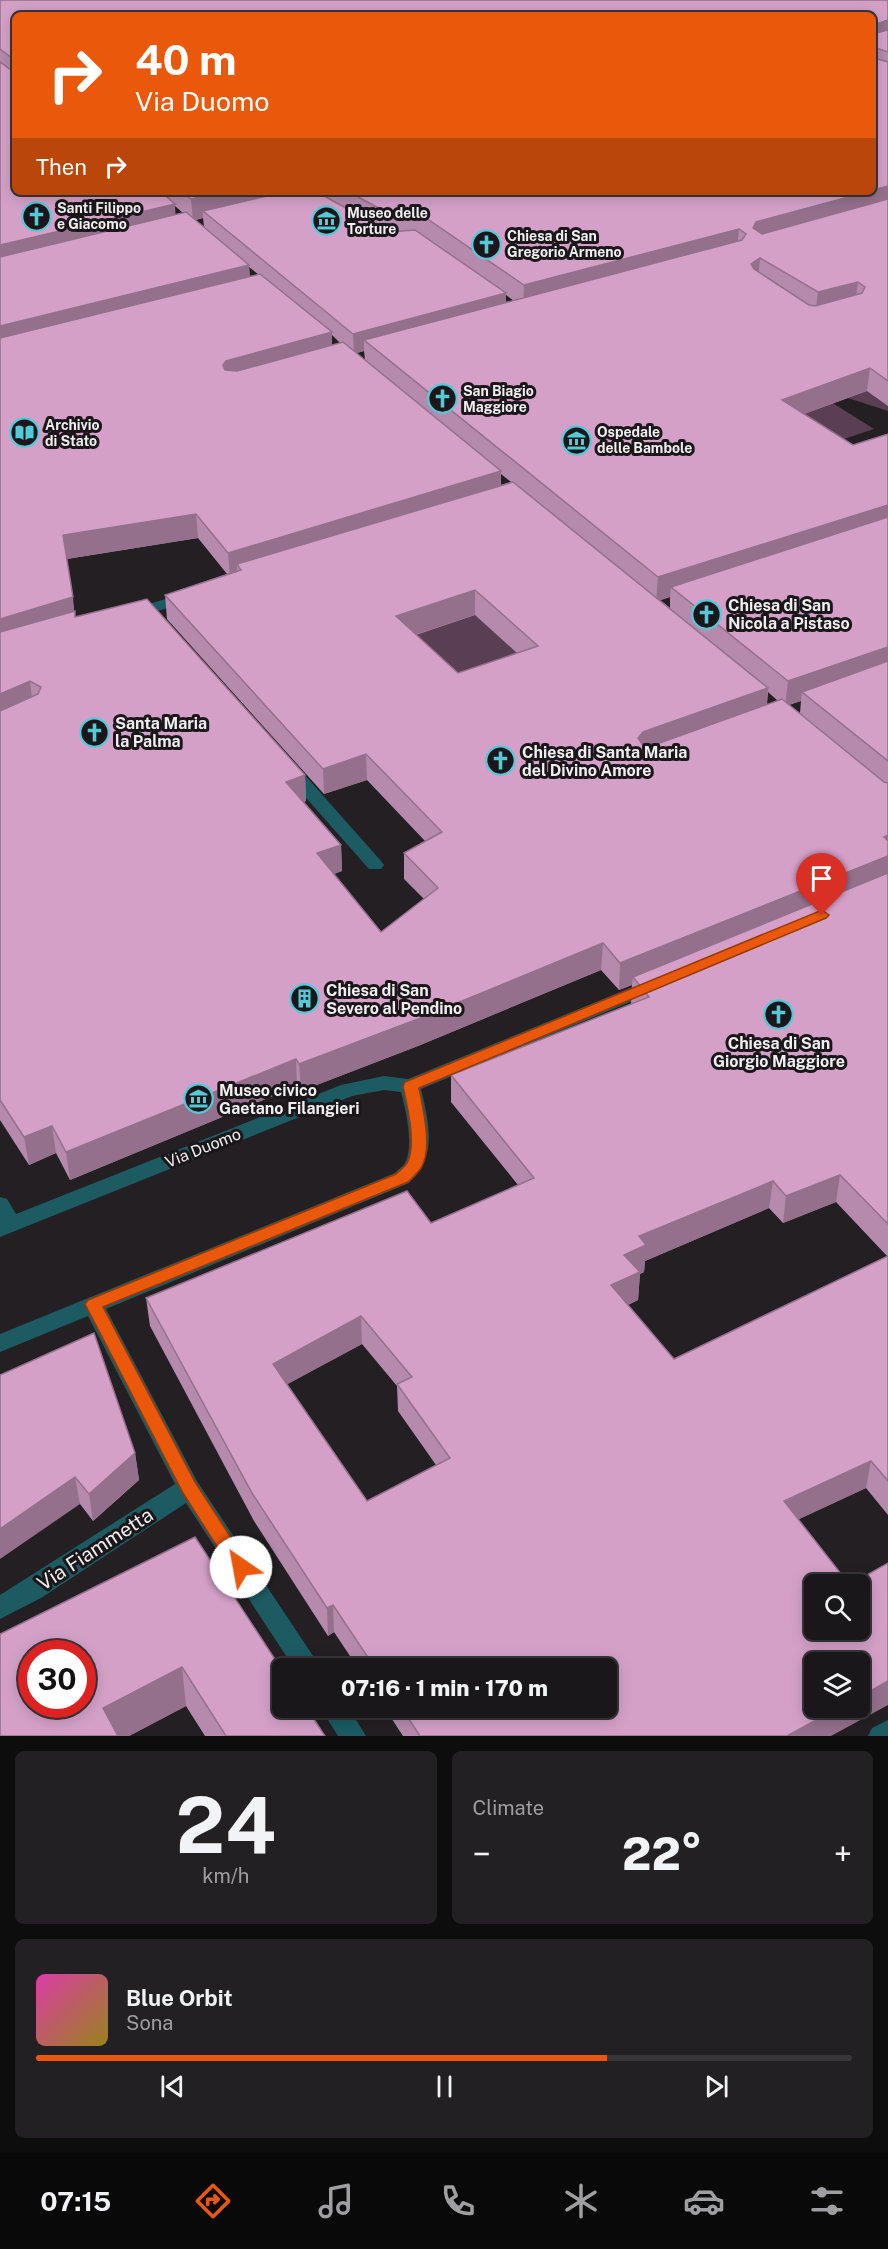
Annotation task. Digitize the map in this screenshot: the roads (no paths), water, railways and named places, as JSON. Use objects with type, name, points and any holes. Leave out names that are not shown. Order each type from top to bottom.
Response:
[{"type":"street","points":[[114,619],[204,593]]},
{"type":"street","points":[[147,609],[162,626]]},
{"type":"street","points":[[275,752],[375,865]]},
{"type":"street","name":"Via Duomo","points":[[6,1227],[348,1090],[384,1083],[410,1086],[666,979]]},
{"type":"street","points":[[0,1343],[402,1178],[415,1166],[418,1143],[417,1117],[410,1086]]},
{"type":"street","points":[[0,1205],[6,1227]]},
{"type":"street","points":[[93,1304],[189,1488],[301,1658]]},
{"type":"street","name":"Via Fiammetta","points":[[0,1608],[32,1590],[189,1488]]},
{"type":"street","points":[[340,1718],[352,1736]]},
{"type":"street","points":[[881,1736],[888,1732]]},
{"type":"place","name":"Santi Filippo e Giacomo","points":[[36,216]]},
{"type":"place","name":"Museo delle Torture","points":[[326,221]]},
{"type":"place","name":"Chiesa di San Gregorio Armeno","points":[[486,244]]},
{"type":"place","name":"San Biagio Maggiore","points":[[442,399]]},
{"type":"place","name":"Archivio di Stato","points":[[24,433]]},
{"type":"place","name":"Ospedale delle Bambole","points":[[576,440]]},
{"type":"place","name":"Chiesa di San Nicola a Pistaso","points":[[707,614]]},
{"type":"place","name":"Santa Maria la Palma","points":[[94,732]]},
{"type":"place","name":"Chiesa di Santa Maria del Divino Amore","points":[[501,761]]},
{"type":"place","name":"Chiesa di San Severo al Pendino","points":[[305,999]]},
{"type":"place","name":"Chiesa di San Giorgio Maggiore","points":[[779,1015]]},
{"type":"place","name":"Museo civico Gaetano Filangieri","points":[[198,1099]]}]
